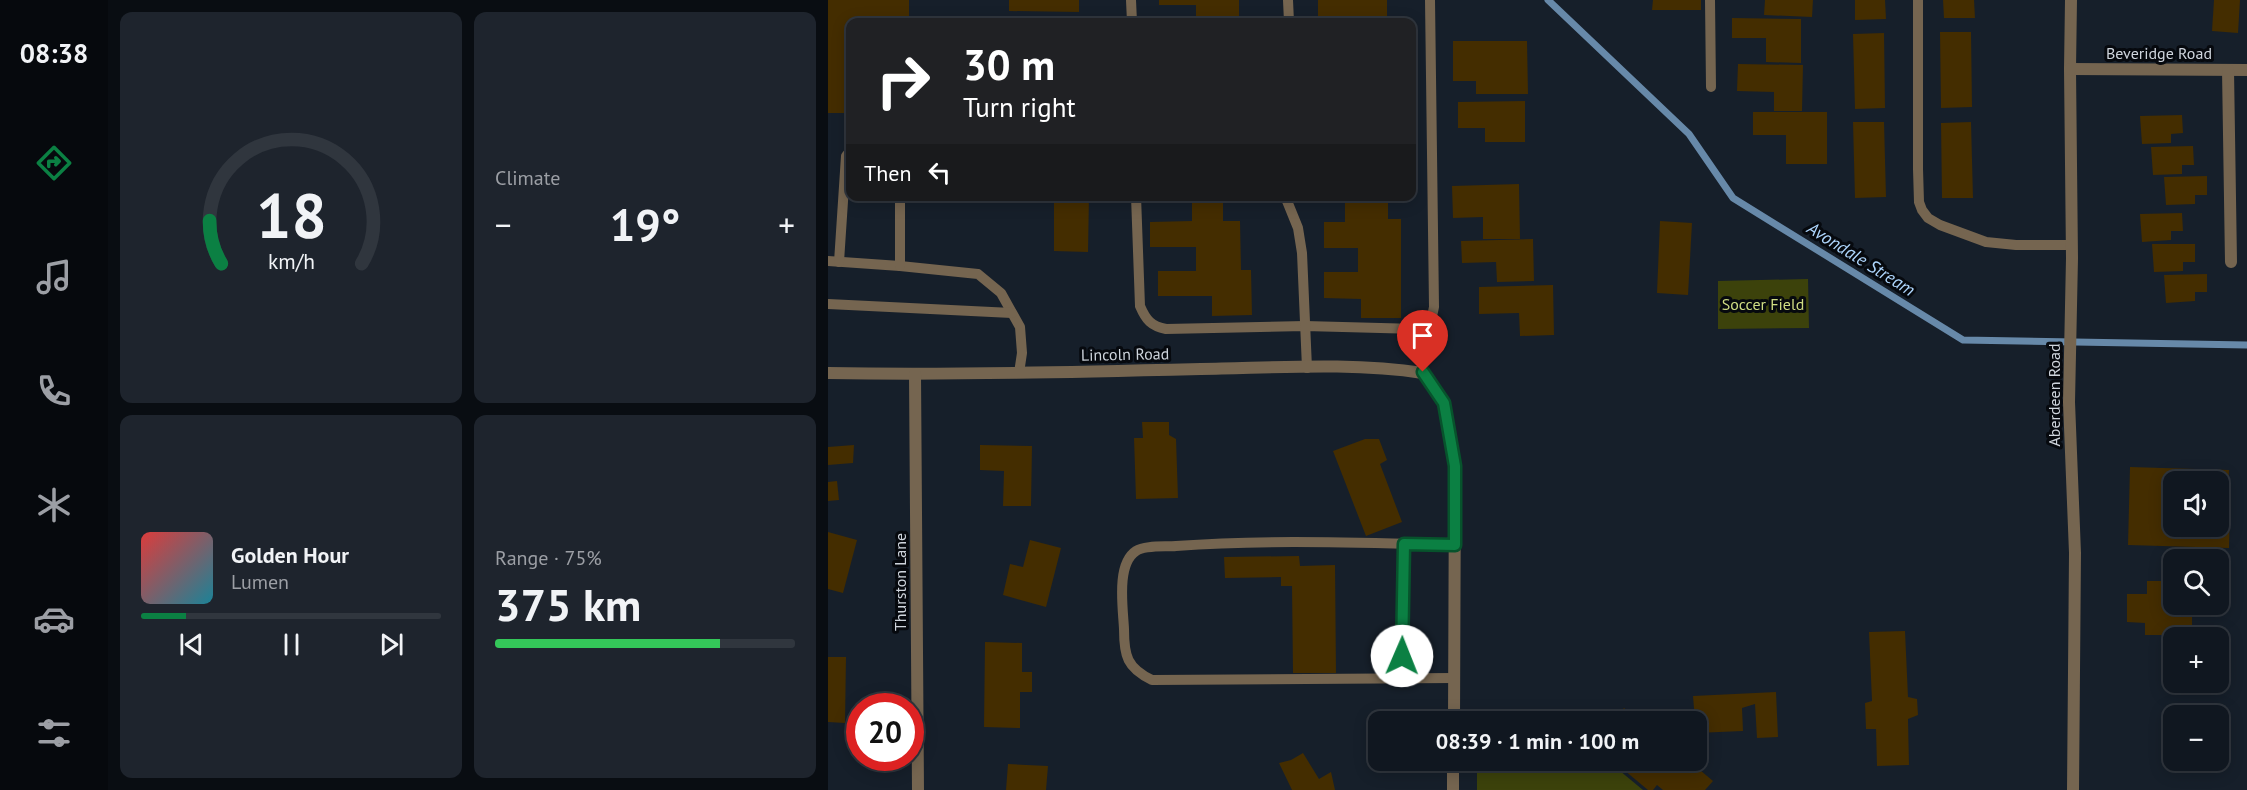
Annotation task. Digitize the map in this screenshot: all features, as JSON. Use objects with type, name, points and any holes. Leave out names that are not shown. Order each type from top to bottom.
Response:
[{"type":"street","name":"Aberdeen Road","points":[[2071,0],[2072,258],[2069,402],[2075,553],[2073,790]]},
{"type":"street","name":"Beveridge Road","points":[[2070,69],[2247,70]]},
{"type":"street","points":[[2228,70],[2231,262]]},
{"type":"street","name":"Lincoln Road","points":[[828,373],[1019,373],[1307,368],[1393,368],[1423,372],[1444,403],[1455,466],[1455,545]]},
{"type":"street","name":"Thurston Lane","points":[[915,374],[918,790]]},
{"type":"street","points":[[1454,711],[1455,545]]},
{"type":"street","points":[[1453,790],[1454,771]]},
{"type":"lane","points":[[1131,0],[1132,18]]},
{"type":"lane","points":[[1288,0],[1289,18]]},
{"type":"lane","points":[[1137,201],[1140,306],[1146,320],[1155,327],[1166,329],[1305,326],[1418,329],[1431,321],[1434,307],[1430,0]]},
{"type":"lane","points":[[1710,0],[1711,87]]},
{"type":"lane","points":[[1918,0],[1918,169],[1919,202],[1922,210],[1928,218],[1940,225],[1986,242],[2016,246],[2072,245]]},
{"type":"lane","points":[[846,156],[833,261],[978,274],[1001,293],[1020,327],[1022,353],[1019,373]]},
{"type":"lane","points":[[900,201],[900,266]]},
{"type":"lane","points":[[1288,201],[1298,228],[1302,253],[1307,368]]},
{"type":"lane","points":[[828,304],[1012,312]]},
{"type":"lane","points":[[1454,678],[1152,680],[1138,674],[1129,663],[1124,648],[1122,573],[1137,550],[1149,548],[1243,543],[1455,545]]},
{"type":"lane","points":[[1401,679],[1404,544]]},
{"type":"green space","name":"Soccer Field","points":[[1808,279],[1809,328],[1718,329],[1718,281]]},
{"type":"green space","points":[[1477,771],[1620,771],[1643,790],[1477,790]]},
{"type":"building","points":[[828,0],[909,0],[909,18],[846,18],[846,113],[828,113]]},
{"type":"building","points":[[1009,0],[1079,0],[1079,12],[1009,11]]},
{"type":"building","points":[[1159,0],[1239,0],[1239,18],[1196,18],[1196,5],[1159,5]]},
{"type":"building","points":[[1318,0],[1387,0],[1387,18],[1318,18]]},
{"type":"building","points":[[1653,0],[1701,0],[1701,10],[1652,10]]},
{"type":"building","points":[[1765,0],[1813,0],[1812,17],[1764,15]]},
{"type":"building","points":[[1855,0],[1885,0],[1886,19],[1855,20]]},
{"type":"building","points":[[1943,0],[1974,0],[1975,18],[1944,18]]},
{"type":"building","points":[[2214,0],[2240,0],[2238,33],[2212,31]]},
{"type":"building","points":[[1732,18],[1801,19],[1801,63],[1766,62],[1766,38],[1732,38]]},
{"type":"building","points":[[1940,32],[1971,32],[1972,107],[1941,108]]},
{"type":"building","points":[[1884,33],[1885,108],[1855,109],[1853,34]]},
{"type":"building","points":[[1453,41],[1527,41],[1528,94],[1476,94],[1476,81],[1453,81]]},
{"type":"building","points":[[1738,64],[1803,65],[1802,111],[1774,111],[1774,92],[1737,91]]},
{"type":"building","points":[[1525,101],[1525,142],[1485,142],[1485,128],[1458,128],[1458,102]]},
{"type":"building","points":[[1753,112],[1827,112],[1827,164],[1786,164],[1786,135],[1753,135]]},
{"type":"building","points":[[2182,115],[2183,133],[2171,134],[2171,143],[2142,144],[2140,116]]},
{"type":"building","points":[[1853,122],[1884,122],[1886,197],[1855,198]]},
{"type":"building","points":[[1971,122],[1973,198],[1942,198],[1941,123]]},
{"type":"building","points":[[2193,146],[2194,165],[2182,165],[2182,174],[2153,175],[2151,147]]},
{"type":"building","points":[[2207,176],[2207,195],[2195,195],[2195,204],[2166,205],[2164,177]]},
{"type":"building","points":[[1519,184],[1520,239],[1483,239],[1483,217],[1453,218],[1452,186]]},
{"type":"building","points":[[1054,201],[1089,201],[1088,252],[1054,251]]},
{"type":"building","points":[[1192,201],[1223,201],[1223,221],[1240,221],[1241,270],[1251,270],[1252,315],[1212,316],[1212,296],[1158,296],[1158,271],[1196,271],[1196,247],[1150,247],[1150,222],[1192,221]]},
{"type":"building","points":[[1345,201],[1388,201],[1388,219],[1401,219],[1401,318],[1361,318],[1361,299],[1324,298],[1324,272],[1358,272],[1358,248],[1324,248],[1324,222],[1345,222]]},
{"type":"building","points":[[2182,213],[2183,231],[2171,231],[2171,240],[2142,242],[2140,214]]},
{"type":"building","points":[[1660,221],[1692,223],[1688,295],[1657,293]]},
{"type":"building","points":[[1533,239],[1534,281],[1497,282],[1496,262],[1462,263],[1461,241]]},
{"type":"building","points":[[2152,244],[2195,244],[2195,262],[2183,262],[2183,271],[2154,272]]},
{"type":"building","points":[[2207,274],[2207,292],[2195,292],[2195,301],[2166,303],[2164,275]]},
{"type":"building","points":[[1553,285],[1554,335],[1520,336],[1519,313],[1479,314],[1479,287]]},
{"type":"building","points":[[1142,422],[1169,422],[1169,435],[1176,439],[1178,498],[1136,499],[1134,438],[1143,438]]},
{"type":"building","points":[[1365,439],[1379,439],[1387,460],[1380,464],[1402,522],[1366,536],[1333,451]]},
{"type":"building","points":[[854,445],[853,463],[828,465],[828,447]]},
{"type":"building","points":[[980,445],[1032,446],[1031,506],[1003,506],[1004,471],[980,470]]},
{"type":"building","points":[[2130,467],[2229,470],[2163,471],[2163,537],[2229,537],[2230,507],[2229,548],[2128,545]]},
{"type":"building","points":[[837,481],[839,500],[828,501],[828,482]]},
{"type":"building","points":[[828,532],[857,540],[843,593],[828,589]]},
{"type":"building","points":[[1030,540],[1061,548],[1046,607],[1003,595],[1010,564],[1023,567]]},
{"type":"building","points":[[1299,556],[1300,566],[1335,565],[1336,673],[1293,673],[1292,586],[1281,586],[1281,577],[1225,578],[1224,557]]},
{"type":"building","points":[[2147,581],[2163,581],[2163,615],[2192,615],[2192,627],[2163,627],[2163,635],[2145,635],[2145,623],[2127,622],[2127,594],[2147,594]]},
{"type":"building","points":[[1905,631],[1908,697],[1917,699],[1918,715],[1908,719],[1909,765],[1877,766],[1876,729],[1866,729],[1865,703],[1872,701],[1869,632]]},
{"type":"building","points":[[985,642],[1022,643],[1022,672],[1032,672],[1032,692],[1020,692],[1020,728],[984,727]]},
{"type":"building","points":[[828,657],[846,657],[845,723],[828,722]]},
{"type":"building","points":[[1776,692],[1778,737],[1757,738],[1755,704],[1742,708],[1743,731],[1707,733],[1707,711],[1694,711],[1693,696]]},
{"type":"building","points":[[1303,753],[1319,779],[1331,772],[1335,790],[1292,790],[1279,763],[1291,760]]},
{"type":"building","points":[[1008,764],[1048,766],[1046,790],[1006,790]]},
{"type":"building","points":[[1625,771],[1701,771],[1713,781],[1705,790],[1663,790],[1657,785],[1653,790],[1648,790]]},
{"type":"waterway","name":"Avondale Stream","points":[[1548,0],[1689,134],[1733,198],[1963,340],[2247,345]]},
{"type":"route","points":[[1402,656],[1404,544],[1455,545],[1455,466],[1444,403],[1423,372]]}]
